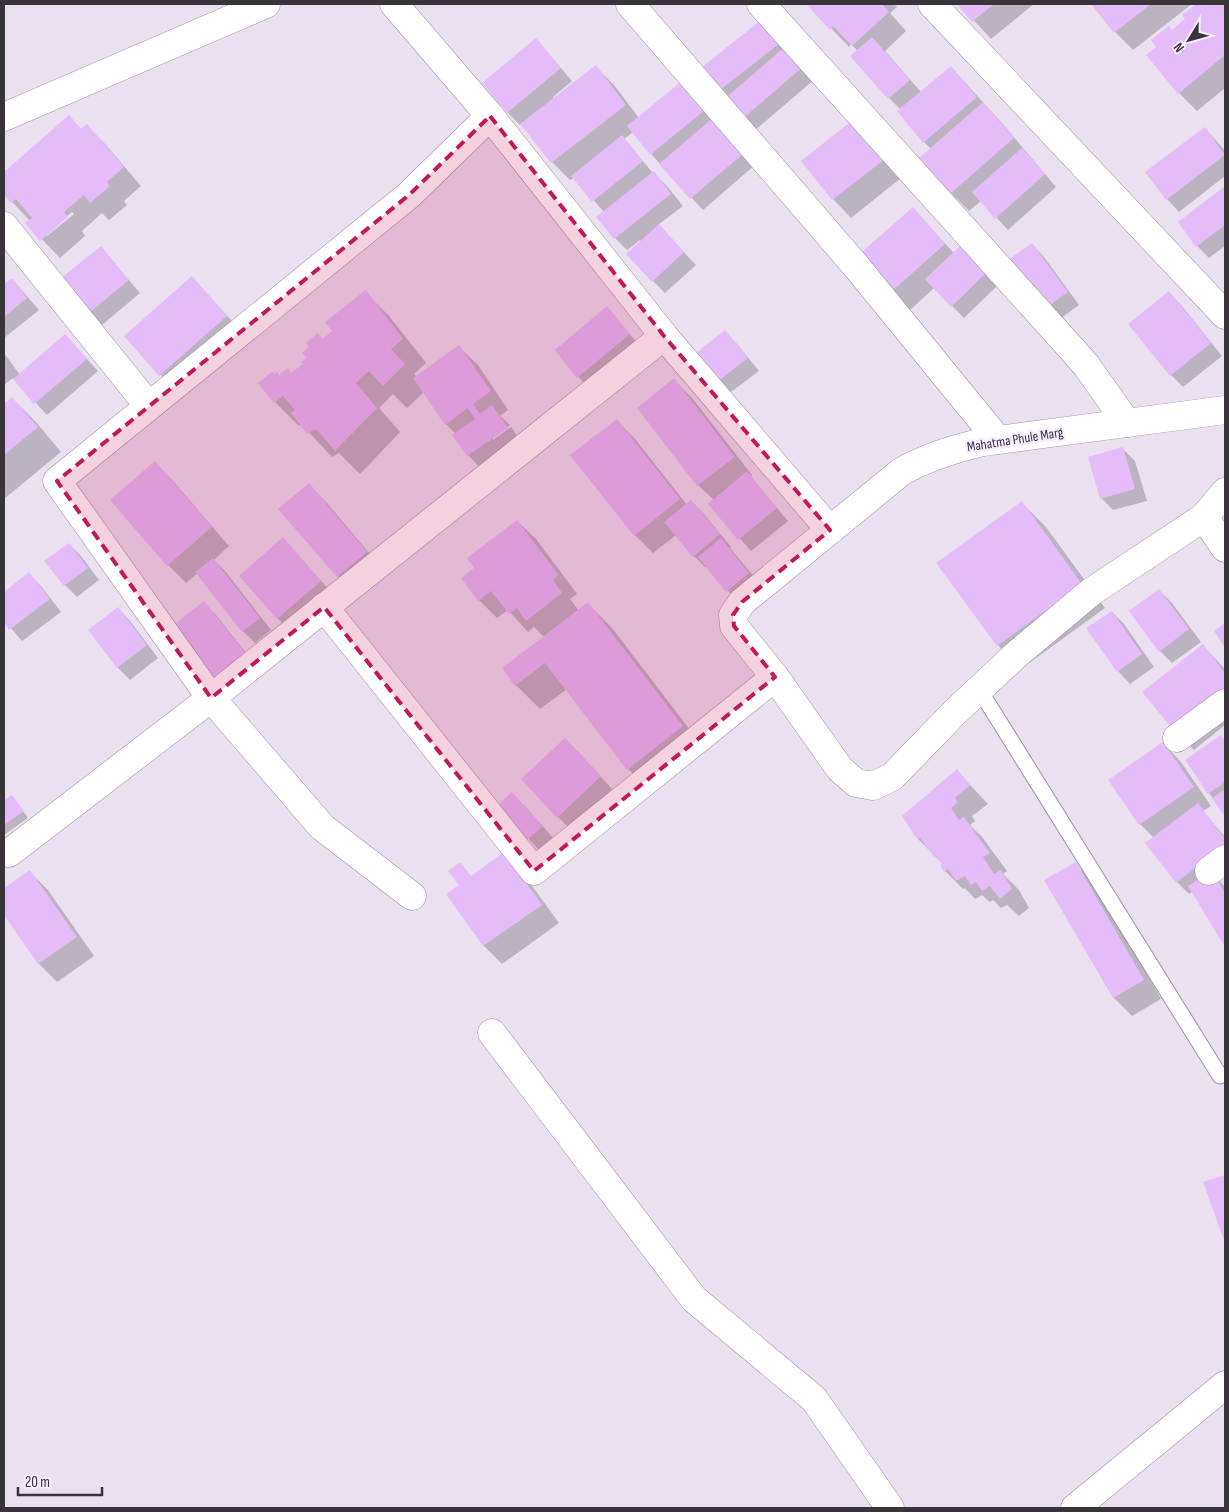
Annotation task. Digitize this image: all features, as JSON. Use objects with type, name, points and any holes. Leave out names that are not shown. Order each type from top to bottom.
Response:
[{"type":"street","points":[[4,116],[266,4]]},
{"type":"street","points":[[394,4],[490,116],[664,336],[830,530]]},
{"type":"street","points":[[630,4],[856,266],[998,440]]},
{"type":"street","points":[[761,4],[1086,365],[1127,423]]},
{"type":"street","points":[[932,4],[1225,315]]},
{"type":"street","points":[[412,896],[322,827],[211,698],[57,481],[408,195],[490,116]]},
{"type":"street","points":[[4,226],[148,405]]},
{"type":"street","points":[[9,853],[211,698],[664,336]]},
{"type":"street","name":"Mahatma Phule Marg","points":[[1225,410],[998,440],[954,448],[923,460],[901,472],[742,602],[733,615],[734,626],[775,677],[840,769],[856,783],[873,786],[892,777],[979,689],[1090,592],[1204,517],[1225,492]]},
{"type":"street","points":[[1204,517],[1225,548]]},
{"type":"street","points":[[324,607],[534,871],[775,677]]},
{"type":"street","points":[[1177,738],[1225,703]]},
{"type":"street","points":[[492,1033],[694,1299],[814,1399],[890,1508]]},
{"type":"street","points":[[1075,1508],[1225,1385]]},
{"type":"lane","points":[[979,689],[1220,1076]]},
{"type":"highlighted area","points":[[490,116],[664,336],[830,530],[742,602],[733,615],[734,626],[775,677],[534,871],[324,607],[211,698],[57,481],[409,195]]},
{"type":"building","points":[[806,4],[882,4],[889,12],[852,46],[833,26],[830,30]]},
{"type":"building","points":[[957,4],[994,4],[972,22]]},
{"type":"building","points":[[1091,4],[1151,4],[1114,33]]},
{"type":"building","points":[[1196,4],[1225,4],[1225,55],[1178,94],[1146,55],[1156,47],[1151,40],[1169,26],[1172,30],[1185,19],[1182,15]]},
{"type":"building","points":[[765,17],[784,40],[715,94],[697,71]]},
{"type":"building","points":[[872,37],[910,80],[888,99],[850,56]]},
{"type":"building","points":[[536,38],[561,68],[507,113],[482,83]]},
{"type":"building","points":[[787,45],[805,65],[740,121],[722,101]]},
{"type":"building","points":[[596,65],[626,105],[551,163],[520,124]]},
{"type":"building","points":[[951,66],[977,97],[923,143],[897,111]]},
{"type":"building","points":[[682,81],[705,110],[650,155],[627,126]]},
{"type":"building","points":[[983,102],[1014,138],[950,194],[919,158]]},
{"type":"building","points":[[69,115],[81,129],[87,124],[124,167],[107,182],[110,186],[90,203],[84,195],[64,212],[68,217],[40,241],[25,223],[32,218],[16,199],[11,203],[4,195],[4,172]]},
{"type":"building","points":[[858,116],[889,156],[832,200],[801,161]]},
{"type":"building","points":[[714,117],[744,153],[690,199],[659,164]]},
{"type":"building","points":[[1205,127],[1225,155],[1166,200],[1145,172]]},
{"type":"building","points":[[622,135],[643,161],[592,202],[571,176]]},
{"type":"building","points":[[1022,148],[1045,174],[995,219],[972,192]]},
{"type":"building","points":[[654,171],[671,194],[614,239],[596,217]]},
{"type":"building","points":[[1225,186],[1225,225],[1196,247],[1178,222]]},
{"type":"building","points":[[913,207],[945,244],[889,294],[856,257]]},
{"type":"building","points":[[659,224],[684,252],[652,282],[626,254]]},
{"type":"building","points":[[1032,243],[1068,292],[1040,312],[1004,263]]},
{"type":"building","points":[[962,244],[988,271],[951,307],[925,279]]},
{"type":"building","points":[[101,246],[129,280],[89,313],[60,279]]},
{"type":"building","points":[[192,276],[227,316],[159,376],[124,336]]},
{"type":"building","points":[[12,278],[27,298],[4,317],[4,284]]},
{"type":"building","points":[[366,290],[403,339],[391,349],[405,364],[383,386],[369,371],[356,383],[377,408],[335,451],[316,429],[307,434],[291,413],[295,410],[283,396],[274,403],[258,383],[272,372],[274,374],[277,372],[279,375],[288,368],[291,373],[303,364],[301,362],[307,358],[302,353],[309,347],[306,343],[318,333],[323,339],[332,331],[325,322]]},
{"type":"building","points":[[1169,291],[1211,343],[1170,376],[1128,324]]},
{"type":"building","points":[[607,306],[630,334],[577,378],[555,350]]},
{"type":"building","points":[[725,330],[748,358],[718,381],[696,353]]},
{"type":"building","points":[[65,334],[87,359],[34,404],[13,379]]},
{"type":"building","points":[[459,345],[491,391],[473,404],[480,414],[492,405],[508,428],[467,456],[452,435],[475,419],[468,408],[445,425],[413,378]]},
{"type":"building","points":[[674,378],[735,457],[697,486],[637,408]]},
{"type":"building","points":[[12,397],[38,427],[4,455],[4,404]]},
{"type":"building","points":[[617,419],[680,499],[634,536],[570,455]]},
{"type":"building","points":[[1123,447],[1135,489],[1100,499],[1088,457]]},
{"type":"building","points":[[155,461],[212,527],[167,566],[110,500]]},
{"type":"building","points":[[747,471],[777,508],[738,540],[708,504]]},
{"type":"building","points":[[309,483],[367,552],[337,577],[278,509]]},
{"type":"building","points":[[691,500],[720,534],[693,557],[664,522]]},
{"type":"building","points":[[1022,501],[1082,584],[997,646],[936,563]]},
{"type":"building","points":[[517,520],[559,575],[553,580],[562,593],[526,621],[517,608],[509,614],[491,591],[478,601],[461,578],[474,568],[467,558]]},
{"type":"building","points":[[283,537],[321,581],[277,619],[239,576]]},
{"type":"building","points":[[721,538],[749,573],[726,592],[698,557]]},
{"type":"building","points":[[69,543],[88,568],[64,586],[44,561]]},
{"type":"building","points":[[213,558],[260,618],[242,632],[195,572]]},
{"type":"building","points":[[29,572],[50,599],[9,630],[4,622],[4,592]]},
{"type":"building","points":[[1159,589],[1189,629],[1159,652],[1129,611]]},
{"type":"building","points":[[204,601],[247,655],[216,679],[174,625]]},
{"type":"building","points":[[588,602],[683,726],[627,770],[545,663],[515,686],[502,668]]},
{"type":"building","points":[[118,607],[147,645],[117,668],[88,630]]},
{"type":"building","points":[[1112,611],[1142,654],[1117,672],[1086,628]]},
{"type":"building","points":[[1225,623],[1225,648],[1214,631]]},
{"type":"building","points":[[1203,644],[1225,673],[1225,692],[1175,732],[1142,692]]},
{"type":"building","points":[[1221,735],[1225,741],[1225,782],[1208,794],[1185,760]]},
{"type":"building","points":[[565,738],[601,776],[557,818],[521,779]]},
{"type":"building","points":[[1163,742],[1194,787],[1139,825],[1108,780]]},
{"type":"building","points":[[957,769],[970,785],[955,798],[958,802],[951,808],[959,820],[964,817],[990,853],[983,857],[994,874],[1001,870],[1012,889],[1000,899],[990,886],[982,891],[976,882],[971,885],[965,876],[956,881],[948,869],[944,872],[940,865],[942,864],[936,855],[934,857],[920,838],[917,839],[902,816]]},
{"type":"building","points":[[1225,789],[1225,817],[1212,798]]},
{"type":"building","points":[[512,792],[543,826],[527,840],[497,806]]},
{"type":"building","points":[[12,795],[24,811],[4,825],[4,800]]},
{"type":"building","points":[[1198,803],[1225,839],[1225,845],[1176,883],[1145,843]]},
{"type":"building","points":[[504,852],[542,905],[483,946],[446,894],[459,885],[448,871],[460,862],[471,876]]},
{"type":"building","points":[[1076,862],[1144,980],[1113,998],[1044,880]]},
{"type":"building","points":[[30,870],[77,937],[38,964],[4,915],[4,888]]},
{"type":"building","points":[[1212,871],[1225,893],[1225,947],[1188,886]]},
{"type":"building","points":[[1225,1175],[1225,1243],[1203,1182]]}]
